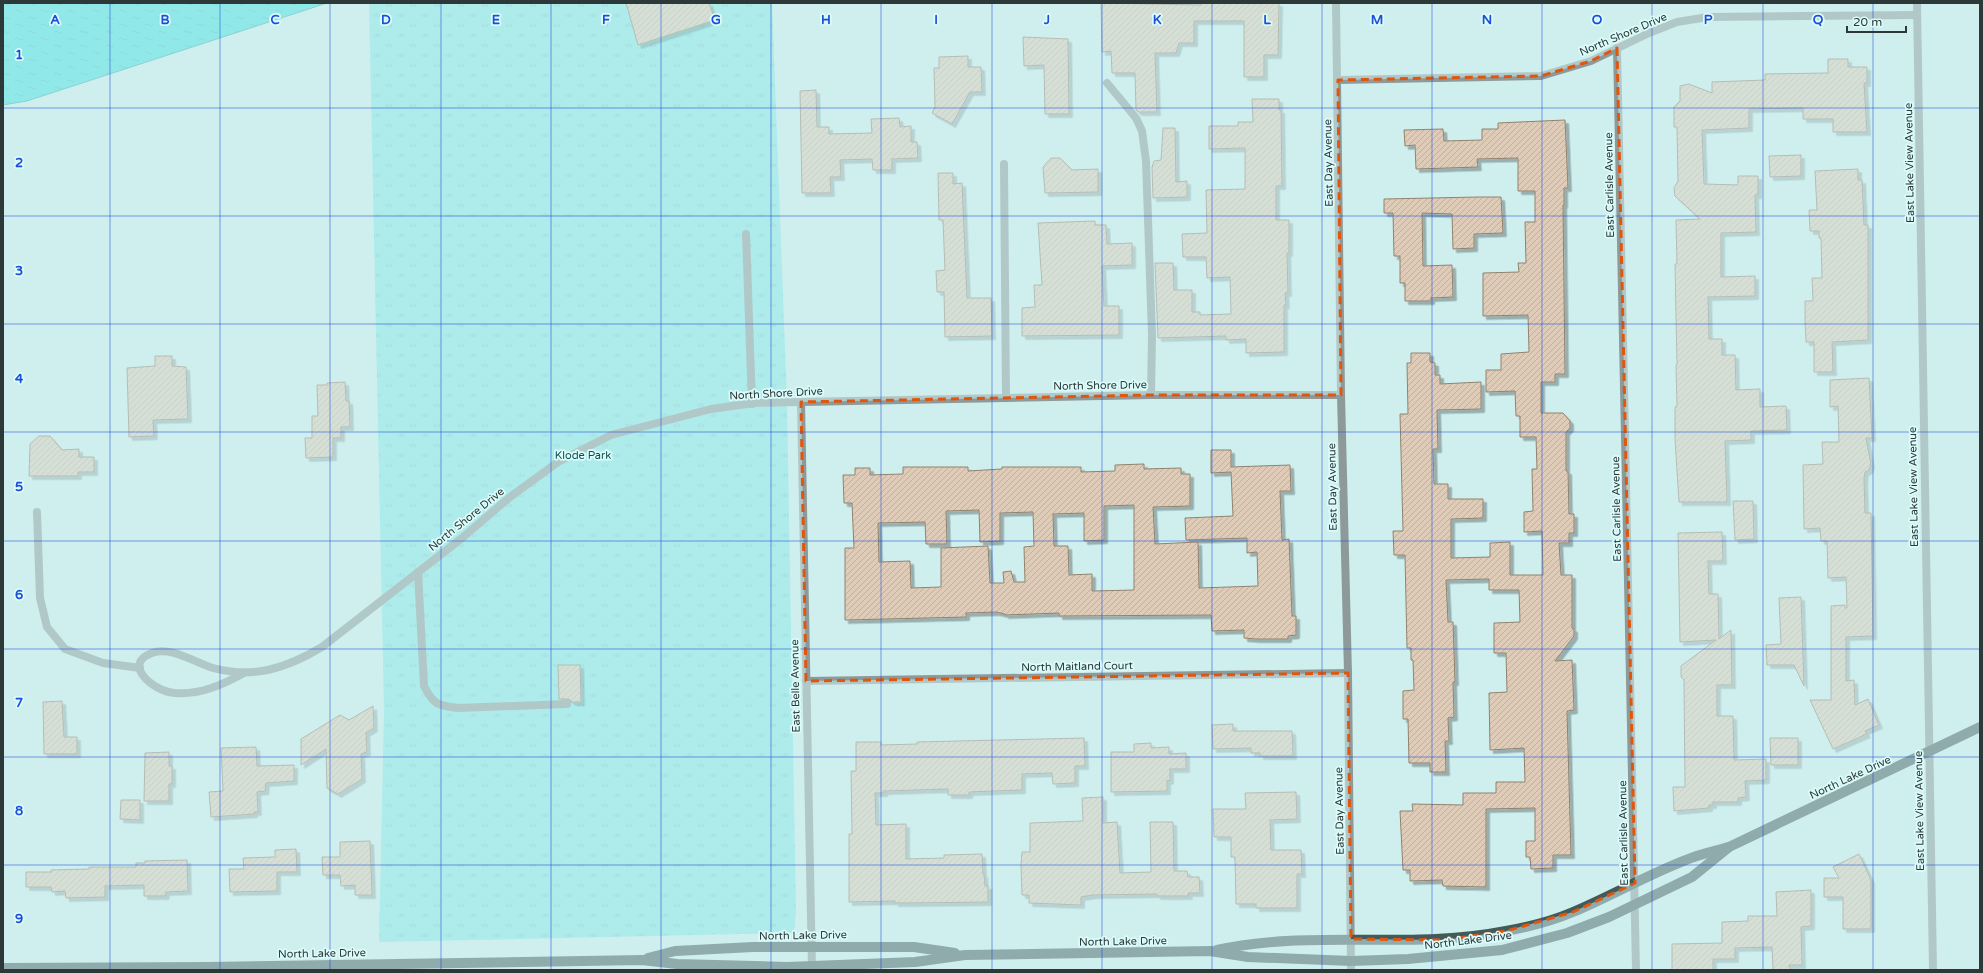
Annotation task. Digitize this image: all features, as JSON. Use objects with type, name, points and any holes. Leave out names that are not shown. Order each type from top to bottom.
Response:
[{"type":"main road","name":"North Lake Drive","points":[[3,968],[208,969],[642,960],[676,964],[812,968],[915,962],[965,955],[1210,951],[1246,944],[1351,939],[1445,940],[1506,931],[1573,912],[1686,860],[1729,847],[1928,753],[1980,726]]},
{"type":"main road","name":"North Lake Drive","points":[[1210,951],[1248,958],[1351,965],[1502,950],[1566,933],[1609,917],[1692,877],[1729,847]]},
{"type":"main road","name":"North Lake Drive","points":[[642,960],[676,951],[753,947],[914,947],[965,955]]},
{"type":"street","name":"East Day Avenue","points":[[1336,3],[1341,395],[1348,672],[1351,965]]},
{"type":"street","name":"East Lake View Avenue","points":[[1917,3],[1928,753],[1933,970]]},
{"type":"street","name":"North Shore Drive","points":[[1338,80],[1541,76],[1591,61],[1677,22],[1708,17],[1917,15]]},
{"type":"street","name":"East Carlisle Avenue","points":[[1617,48],[1636,970]]},
{"type":"street","points":[[1107,83],[1136,118],[1142,131],[1146,168],[1152,335],[1151,395]]},
{"type":"street","points":[[1004,164],[1006,398]]},
{"type":"street","points":[[746,234],[752,404]]},
{"type":"street","name":"North Shore Drive","points":[[244,673],[206,690],[188,693],[173,693],[159,690],[149,683],[142,674],[140,668],[141,660],[147,654],[156,651],[165,651],[213,668],[244,673],[261,672],[287,665],[322,647],[462,538],[510,497],[558,462],[611,435],[711,409],[752,404],[801,402],[1151,395],[1341,395]]},
{"type":"street","name":"East Belle Avenue","points":[[801,402],[812,968]]},
{"type":"street","points":[[37,512],[40,598],[47,628],[65,649],[103,663],[140,668]]},
{"type":"street","points":[[418,572],[424,686],[430,699],[441,706],[458,708],[567,704]]},
{"type":"street","name":"North Maitland Court","points":[[806,681],[1348,672]]},
{"type":"highlighted area","points":[[1617,48],[1635,883],[1573,912],[1506,931],[1445,940],[1351,939],[1348,673],[806,681],[801,402],[1151,395],[1341,395],[1338,80],[1541,76],[1591,61]]},
{"type":"green space","name":"Klode Park","points":[[369,3],[772,3],[787,402],[796,912],[794,930],[791,933],[379,942],[384,710]]},
{"type":"water","points":[[3,3],[327,3],[27,101],[3,105]]},
{"type":"building","points":[[626,3],[709,3],[715,20],[638,45]]},
{"type":"building","points":[[1101,3],[1201,5],[1200,3],[1279,3],[1278,55],[1264,55],[1264,77],[1244,77],[1244,21],[1194,21],[1194,43],[1179,43],[1176,53],[1155,53],[1157,112],[1138,112],[1136,110],[1135,73],[1112,73],[1111,51],[1102,52]]},
{"type":"building","points":[[1023,37],[1068,39],[1069,114],[1045,114],[1044,65],[1024,66]]},
{"type":"building","points":[[968,56],[968,67],[981,67],[982,92],[970,92],[952,124],[932,113],[935,107],[934,68],[939,68],[939,57]]},
{"type":"building","points":[[1828,59],[1848,59],[1848,67],[1867,67],[1867,83],[1864,83],[1867,132],[1833,132],[1833,119],[1803,119],[1803,108],[1749,109],[1749,128],[1702,130],[1704,184],[1738,185],[1738,176],[1758,176],[1758,195],[1755,195],[1756,232],[1721,233],[1721,277],[1755,276],[1755,296],[1708,297],[1709,339],[1722,339],[1722,355],[1735,355],[1736,390],[1760,389],[1760,407],[1786,406],[1787,430],[1751,431],[1751,440],[1725,441],[1727,502],[1679,502],[1675,439],[1675,407],[1677,407],[1675,264],[1677,264],[1676,220],[1700,219],[1675,196],[1674,188],[1678,181],[1677,127],[1674,127],[1674,107],[1680,101],[1680,86],[1689,84],[1712,93],[1712,82],[1765,80],[1765,74],[1828,73]]},
{"type":"building","points":[[816,90],[817,127],[829,127],[829,134],[872,133],[871,119],[899,118],[900,127],[911,126],[911,142],[917,142],[918,158],[892,159],[892,170],[873,170],[872,159],[840,160],[841,177],[830,177],[831,193],[802,193],[800,91]]},
{"type":"building","points":[[1252,99],[1279,99],[1279,110],[1281,110],[1282,186],[1276,186],[1276,220],[1289,220],[1289,253],[1287,253],[1288,293],[1285,293],[1286,305],[1284,305],[1284,352],[1246,353],[1246,339],[1226,340],[1226,336],[1158,338],[1155,263],[1173,263],[1174,290],[1192,290],[1192,312],[1200,312],[1200,315],[1231,314],[1230,277],[1207,278],[1206,257],[1183,257],[1182,234],[1207,233],[1206,190],[1245,189],[1245,148],[1209,149],[1209,126],[1238,126],[1238,122],[1253,122]]},
{"type":"building","points":[[1565,120],[1568,188],[1564,188],[1563,205],[1565,374],[1555,374],[1555,382],[1541,382],[1541,413],[1563,413],[1570,421],[1570,428],[1566,432],[1566,471],[1568,471],[1569,514],[1574,514],[1574,533],[1569,533],[1569,543],[1559,543],[1561,575],[1572,575],[1572,628],[1574,629],[1574,636],[1555,661],[1572,660],[1574,710],[1567,711],[1571,855],[1553,855],[1553,868],[1531,869],[1530,857],[1526,857],[1526,841],[1535,841],[1535,808],[1486,809],[1486,887],[1443,886],[1442,880],[1410,881],[1410,870],[1403,870],[1400,811],[1413,811],[1412,804],[1463,805],[1463,793],[1496,793],[1496,782],[1525,782],[1524,748],[1490,750],[1489,693],[1507,692],[1506,653],[1494,653],[1494,623],[1520,622],[1519,590],[1489,590],[1489,579],[1446,580],[1448,622],[1453,622],[1455,682],[1453,682],[1454,717],[1448,718],[1449,741],[1445,741],[1446,772],[1430,772],[1430,763],[1409,763],[1408,719],[1403,719],[1403,691],[1414,690],[1413,660],[1411,660],[1411,648],[1407,648],[1405,555],[1394,555],[1393,531],[1403,531],[1400,414],[1408,414],[1407,363],[1411,363],[1411,353],[1430,353],[1430,362],[1435,363],[1435,375],[1440,375],[1440,384],[1481,382],[1481,409],[1437,410],[1438,449],[1433,449],[1434,484],[1448,484],[1448,499],[1483,499],[1483,518],[1451,519],[1451,558],[1490,557],[1490,543],[1510,542],[1510,575],[1543,575],[1542,531],[1524,532],[1524,512],[1533,511],[1532,469],[1537,469],[1536,437],[1520,437],[1520,416],[1516,416],[1515,391],[1486,392],[1486,370],[1501,370],[1501,354],[1529,352],[1528,315],[1483,316],[1483,273],[1519,272],[1518,263],[1526,263],[1525,222],[1535,222],[1535,191],[1518,191],[1518,158],[1477,159],[1478,167],[1416,169],[1415,145],[1405,146],[1404,130],[1443,129],[1444,141],[1482,140],[1482,129],[1498,129],[1498,123]]},
{"type":"building","points":[[1163,128],[1175,128],[1176,182],[1187,181],[1187,197],[1153,198],[1152,167],[1154,161],[1161,160]]},
{"type":"building","points":[[1801,155],[1801,176],[1770,177],[1769,156]]},
{"type":"building","points":[[1051,158],[1060,158],[1072,170],[1098,169],[1098,192],[1045,193],[1043,167]]},
{"type":"building","points":[[1858,169],[1858,180],[1862,180],[1864,225],[1868,225],[1868,340],[1832,342],[1833,372],[1814,372],[1814,342],[1806,342],[1805,301],[1813,301],[1812,278],[1822,278],[1821,238],[1819,238],[1819,231],[1810,231],[1809,210],[1817,210],[1815,171]]},
{"type":"building","points":[[938,173],[953,173],[953,184],[962,183],[967,298],[991,298],[992,336],[945,337],[944,292],[937,292],[936,271],[945,270],[943,220],[939,220]]},
{"type":"building","points":[[1501,197],[1503,233],[1474,234],[1474,248],[1453,249],[1452,214],[1422,213],[1423,266],[1452,265],[1453,297],[1431,298],[1431,301],[1405,301],[1405,283],[1400,283],[1400,256],[1394,256],[1393,213],[1384,213],[1384,199]]},
{"type":"building","points":[[1095,221],[1095,225],[1106,225],[1107,244],[1132,243],[1132,265],[1102,266],[1104,306],[1119,306],[1119,335],[1022,336],[1022,308],[1035,307],[1034,285],[1042,285],[1038,223]]},
{"type":"building","points":[[155,356],[172,356],[172,366],[186,367],[188,419],[153,420],[154,436],[129,437],[127,368],[155,366]]},
{"type":"building","points":[[1869,378],[1872,438],[1866,438],[1871,464],[1869,470],[1865,472],[1864,479],[1865,513],[1871,513],[1873,636],[1846,637],[1846,681],[1854,680],[1855,705],[1868,699],[1879,725],[1865,731],[1867,734],[1833,749],[1810,700],[1831,700],[1831,606],[1845,605],[1845,608],[1847,608],[1846,577],[1828,578],[1827,541],[1821,541],[1820,528],[1804,529],[1803,465],[1823,464],[1822,442],[1839,442],[1838,406],[1830,407],[1830,380]]},
{"type":"building","points":[[345,382],[346,401],[349,401],[350,427],[341,427],[341,438],[333,438],[333,457],[306,458],[305,438],[312,438],[312,416],[318,416],[317,385]]},
{"type":"building","points":[[39,436],[50,436],[62,450],[79,449],[79,457],[94,457],[94,472],[78,472],[78,476],[29,476],[30,444]]},
{"type":"building","points":[[1211,450],[1231,450],[1231,467],[1290,465],[1291,491],[1280,491],[1282,540],[1289,539],[1292,616],[1296,616],[1296,635],[1288,636],[1288,639],[1244,638],[1244,630],[1212,631],[1211,615],[1059,616],[1059,613],[1005,615],[996,612],[966,613],[966,617],[845,620],[845,548],[854,548],[852,503],[844,503],[843,475],[855,475],[855,468],[870,468],[870,475],[903,474],[903,467],[968,467],[968,471],[1002,469],[1002,467],[1081,467],[1081,472],[1115,471],[1115,465],[1144,464],[1144,469],[1181,468],[1181,474],[1190,474],[1190,506],[1153,507],[1155,544],[1198,542],[1199,588],[1258,586],[1257,552],[1247,553],[1247,538],[1186,540],[1185,518],[1233,516],[1231,472],[1211,473]],"holes":[[[1134,505],[1134,590],[1092,591],[1092,574],[1069,575],[1068,546],[1054,546],[1053,514],[1084,513],[1084,541],[1104,540],[1104,506]],[[979,510],[980,542],[1000,541],[1000,513],[1033,512],[1034,546],[1024,547],[1025,582],[1014,582],[1011,571],[1003,572],[1004,583],[990,583],[988,546],[941,548],[941,587],[911,588],[910,561],[879,562],[878,523],[925,522],[926,544],[947,544],[946,511]]]},
{"type":"building","points":[[1733,501],[1753,501],[1754,539],[1735,540]]},
{"type":"building","points":[[1722,532],[1723,561],[1708,561],[1709,594],[1718,594],[1719,639],[1731,630],[1732,685],[1717,685],[1717,716],[1733,716],[1734,760],[1766,759],[1766,780],[1745,781],[1746,797],[1738,798],[1738,802],[1713,802],[1713,805],[1709,805],[1709,808],[1674,811],[1673,787],[1685,787],[1684,680],[1681,677],[1681,666],[1716,640],[1680,642],[1678,533]]},
{"type":"building","points":[[1801,597],[1804,686],[1794,665],[1767,665],[1766,645],[1781,644],[1779,598]]},
{"type":"building","points":[[558,665],[580,665],[581,702],[572,702],[569,699],[559,699]]},
{"type":"building","points":[[62,701],[64,737],[77,737],[77,754],[44,754],[43,702]]},
{"type":"building","points":[[373,706],[374,728],[366,733],[367,752],[361,754],[362,779],[338,794],[327,788],[326,749],[301,765],[301,739],[340,715],[349,720]]},
{"type":"building","points":[[1233,724],[1233,731],[1292,731],[1293,756],[1260,756],[1260,753],[1251,753],[1251,748],[1213,749],[1212,725]]},
{"type":"building","points":[[1084,738],[1085,766],[1075,766],[1075,783],[1053,784],[1052,773],[1022,774],[1022,790],[969,792],[969,795],[948,795],[948,789],[884,791],[884,793],[875,793],[876,825],[906,824],[906,859],[944,858],[944,855],[982,854],[985,886],[988,886],[988,902],[849,902],[849,834],[852,834],[851,771],[856,771],[856,742],[881,742],[881,745],[917,744],[917,742]]},
{"type":"building","points":[[1770,738],[1798,738],[1798,765],[1771,765]]},
{"type":"building","points":[[1151,743],[1151,748],[1169,747],[1169,754],[1186,753],[1186,769],[1170,769],[1170,781],[1167,780],[1167,791],[1111,792],[1111,752],[1134,752],[1134,744]]},
{"type":"building","points":[[256,747],[257,766],[294,765],[294,781],[266,783],[265,791],[257,792],[258,812],[254,812],[254,814],[211,817],[209,792],[223,791],[221,748]]},
{"type":"building","points":[[169,752],[169,766],[172,766],[172,784],[169,784],[169,801],[144,801],[145,753]]},
{"type":"building","points":[[1296,792],[1297,819],[1270,820],[1271,850],[1301,850],[1302,874],[1297,874],[1297,908],[1256,908],[1256,904],[1236,904],[1235,857],[1231,857],[1231,837],[1214,837],[1213,809],[1246,809],[1245,793]]},
{"type":"building","points":[[1103,797],[1103,823],[1117,822],[1120,873],[1151,872],[1150,822],[1173,822],[1174,871],[1187,871],[1188,877],[1199,877],[1200,893],[1188,893],[1189,896],[1157,896],[1157,894],[1093,895],[1081,897],[1081,905],[1029,903],[1029,895],[1022,895],[1021,865],[1022,852],[1030,852],[1030,823],[1083,821],[1082,798]]},
{"type":"building","points":[[121,800],[140,800],[140,820],[120,819]]},
{"type":"building","points":[[370,841],[372,895],[355,895],[355,885],[341,886],[340,875],[323,875],[322,857],[340,857],[340,842]]},
{"type":"building","points":[[296,849],[297,872],[277,872],[277,891],[230,892],[229,869],[244,869],[243,858],[275,857],[275,850]]},
{"type":"building","points":[[1859,854],[1871,880],[1871,929],[1843,929],[1843,897],[1824,897],[1824,878],[1839,878],[1833,867]]},
{"type":"building","points":[[187,860],[188,891],[166,892],[165,896],[144,896],[144,885],[105,886],[105,897],[66,898],[65,891],[52,892],[51,887],[26,887],[26,872],[89,869],[89,867],[136,867],[136,863],[145,863],[145,861]]},
{"type":"building","points":[[1811,890],[1811,926],[1801,927],[1802,965],[1789,965],[1790,970],[1773,970],[1772,947],[1735,948],[1735,959],[1713,959],[1713,970],[1672,970],[1672,944],[1722,943],[1722,922],[1748,921],[1748,916],[1777,916],[1776,892]]}]
